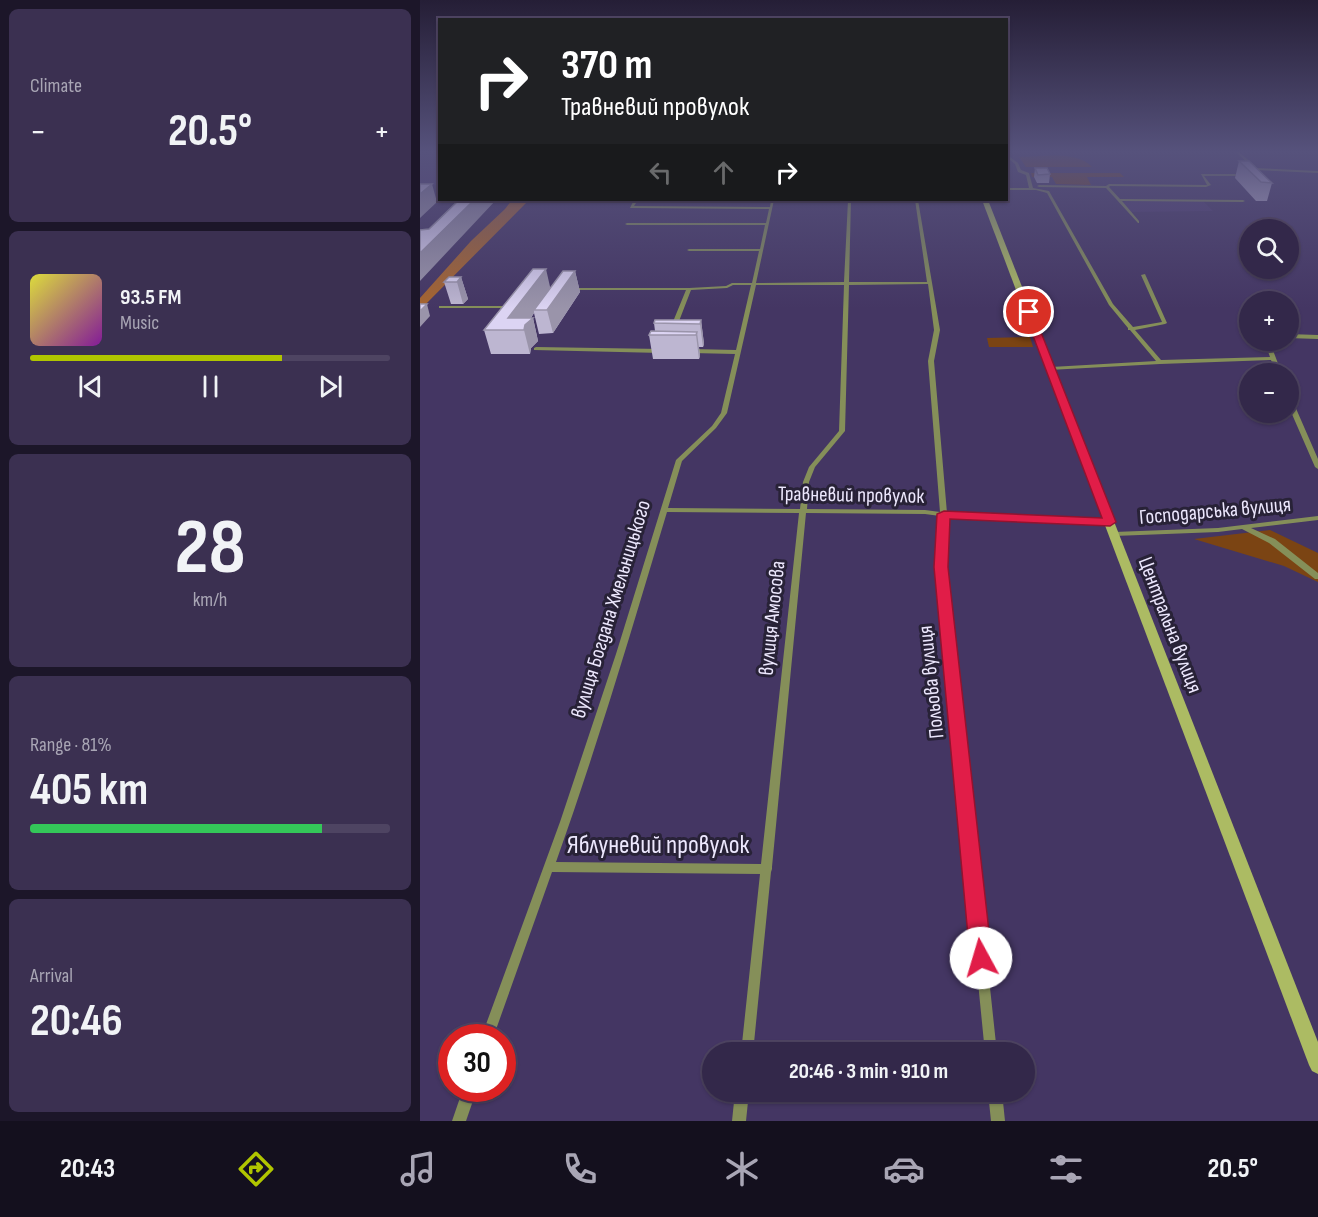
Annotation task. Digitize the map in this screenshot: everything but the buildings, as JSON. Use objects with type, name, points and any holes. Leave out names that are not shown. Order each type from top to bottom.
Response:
[{"type":"main road","name":"Центральна вулиця","points":[[988,204],[1318,1065]]},
{"type":"street","points":[[633,204],[631,207],[771,208]]},
{"type":"street","name":"вулиця Богдана Хмельницького","points":[[492,1024],[616,665],[678,460],[722,418],[772,204]]},
{"type":"street","name":"вулиця Амосова","points":[[748,1042],[808,473],[842,431],[849,204]]},
{"type":"street","name":"Польова вулиця","points":[[918,204],[937,330],[931,361],[944,514],[942,578],[990,1042]]},
{"type":"street","points":[[1055,204],[1111,305],[1160,362]]},
{"type":"street","points":[[1122,204],[1138,222]]},
{"type":"street","points":[[627,225],[767,224]]},
{"type":"street","points":[[689,250],[761,250]]},
{"type":"street","points":[[1130,329],[1165,323],[1143,275]]},
{"type":"street","points":[[566,289],[689,289],[732,284],[929,283]]},
{"type":"street","points":[[669,337],[689,289]]},
{"type":"street","points":[[441,307],[506,307]]},
{"type":"street","points":[[1299,336],[1318,337]]},
{"type":"street","points":[[536,349],[667,351]]},
{"type":"street","points":[[679,351],[738,352]]},
{"type":"street","points":[[1271,351],[1276,363]]},
{"type":"street","points":[[1051,369],[1274,358]]},
{"type":"street","points":[[1299,422],[1318,466]]},
{"type":"street","name":"Травневий провулок","points":[[664,510],[804,510],[1110,522]]},
{"type":"street","name":"Господарська вулиця","points":[[1114,534],[1183,532],[1318,518]]},
{"type":"street","points":[[1243,527],[1272,541],[1318,577]]},
{"type":"street","name":"Яблуневий провулок","points":[[548,867],[766,869]]},
{"type":"street","points":[[459,1121],[466,1102]]},
{"type":"street","points":[[739,1121],[741,1102]]},
{"type":"street","points":[[996,1102],[998,1121]]},
{"type":"shaded area","points":[[509,204],[525,204],[420,310],[420,298],[471,241]]},
{"type":"shaded area","points":[[1123,204],[1206,204],[1213,211],[1131,212]]},
{"type":"shaded area","points":[[1030,337],[1033,347],[989,347],[987,338]]},
{"type":"shaded area","points":[[1270,530],[1318,553],[1318,582],[1284,566],[1194,539]]},
{"type":"route","points":[[981,958],[941,567],[944,514],[965,517],[1110,522],[1029,312]]}]
